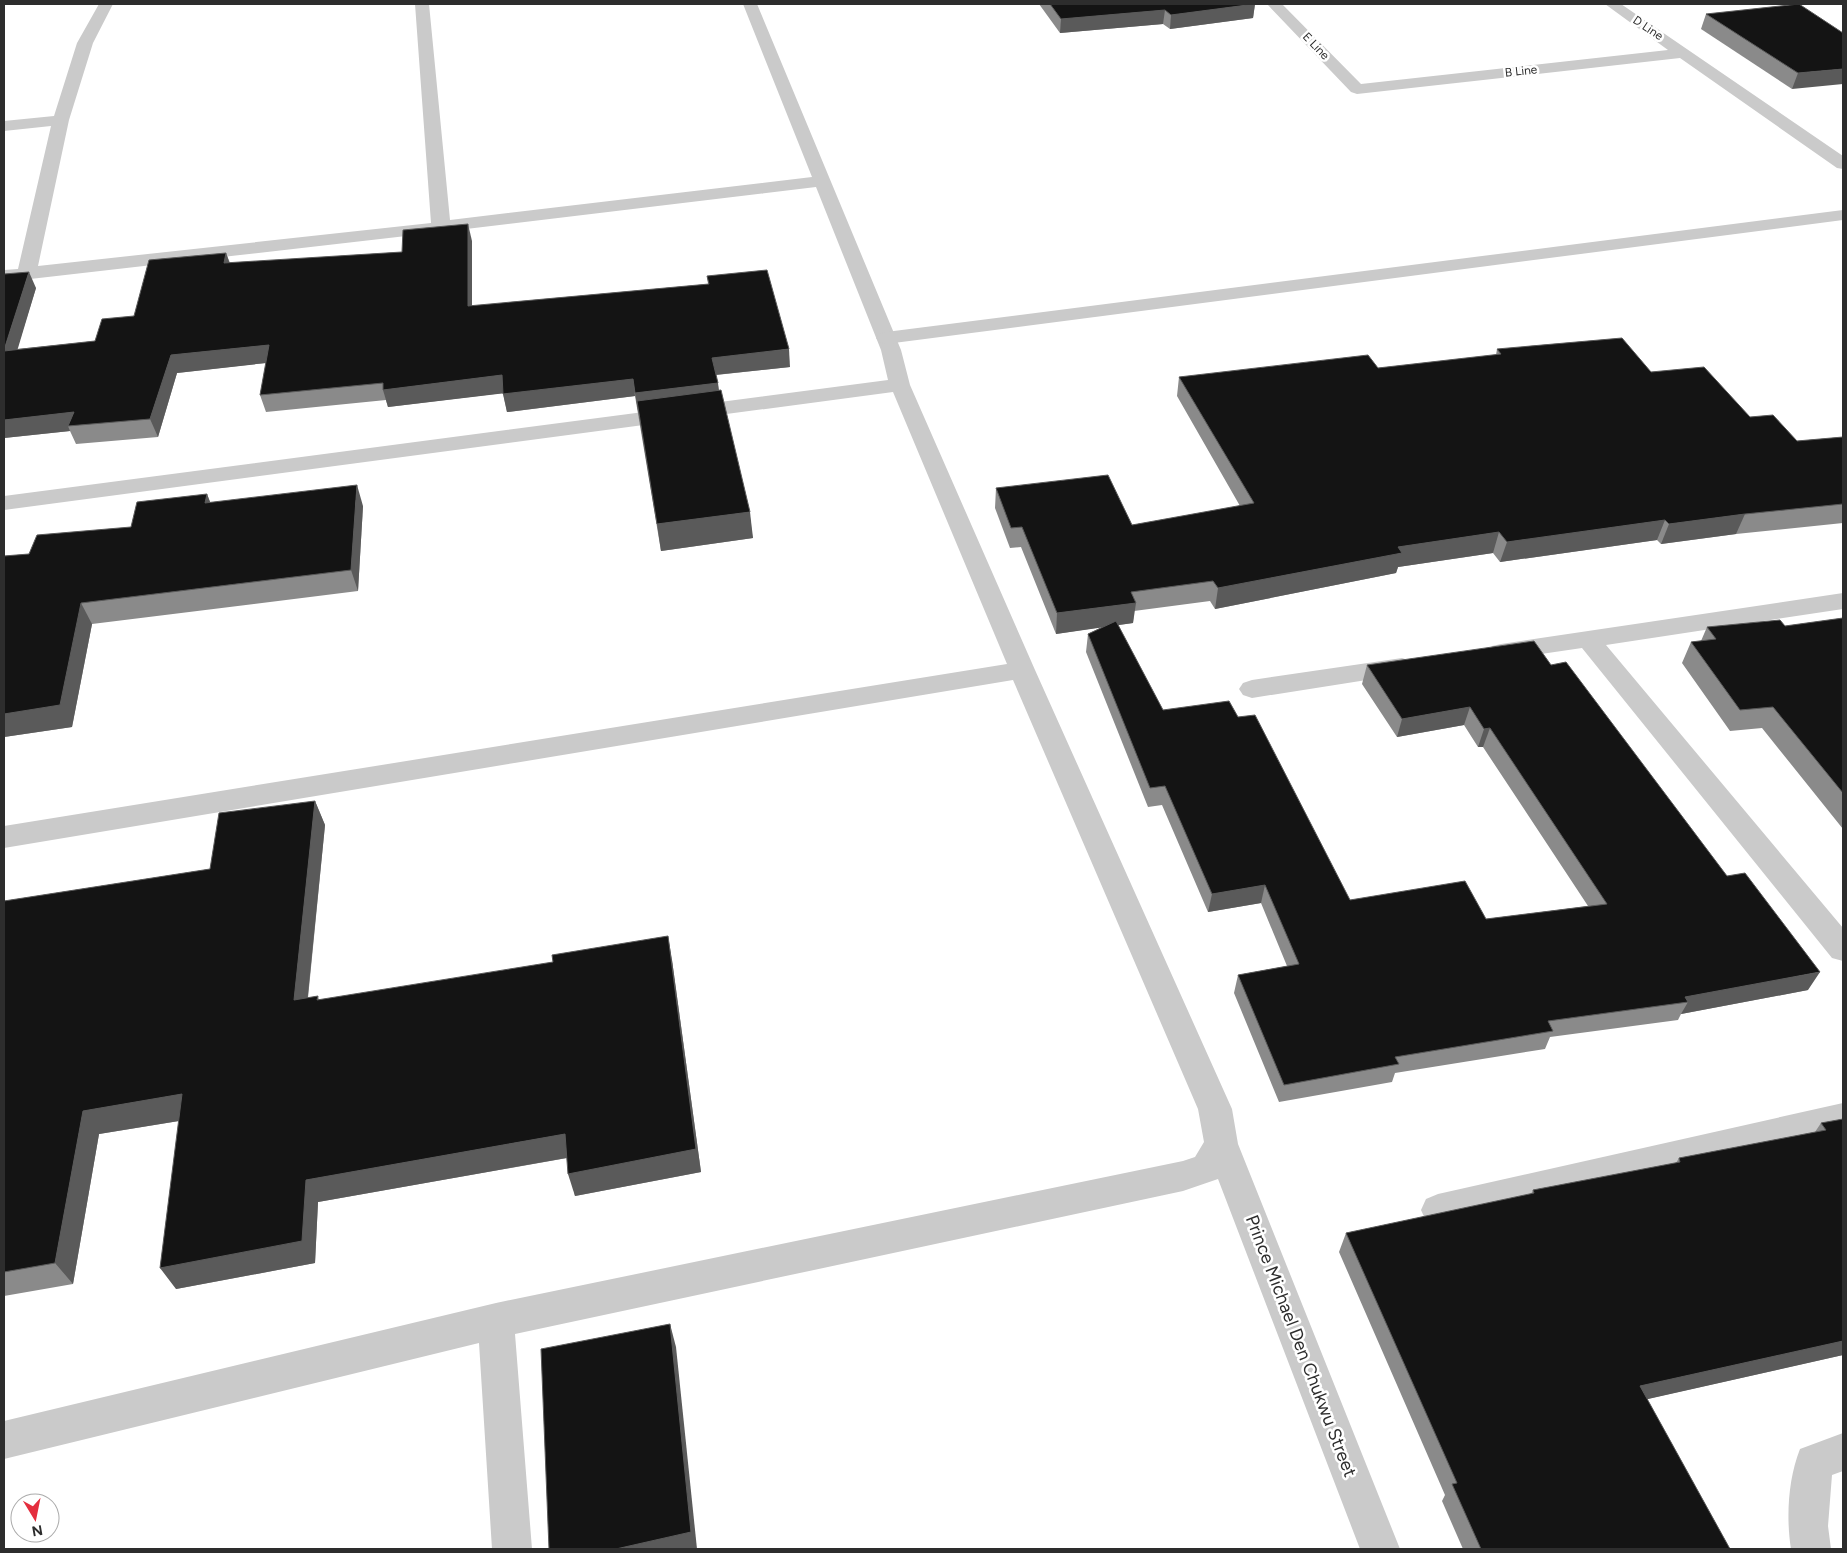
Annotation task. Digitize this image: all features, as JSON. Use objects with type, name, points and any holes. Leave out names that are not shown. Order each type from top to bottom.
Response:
[{"type":"street","points":[[27,273],[61,120],[85,44],[106,4]]},
{"type":"street","points":[[422,4],[441,227]]},
{"type":"street","name":"Prince Michael Den Chukwu Street","points":[[750,4],[886,338],[900,385],[1022,670],[1216,1109],[1221,1144],[1380,1549]]},
{"type":"street","name":"E Line","points":[[1274,4],[1357,89]]},
{"type":"street","name":"D Line","points":[[1612,4],[1843,164]]},
{"type":"street","name":"B Line","points":[[1357,89],[1684,53]]},
{"type":"street","points":[[4,126],[61,120]]},
{"type":"street","points":[[4,276],[441,227],[822,181]]},
{"type":"street","points":[[886,338],[1843,215]]},
{"type":"street","points":[[4,504],[900,385]]},
{"type":"street","points":[[1479,655],[1843,601]]},
{"type":"street","points":[[1588,639],[1843,949]]},
{"type":"street","points":[[1252,689],[1430,663]]},
{"type":"street","points":[[4,837],[1022,670]]},
{"type":"street","points":[[1438,1210],[1843,1117]]},
{"type":"street","points":[[4,1440],[496,1321],[1183,1176],[1207,1168],[1221,1144]]},
{"type":"street","points":[[496,1321],[512,1549]]},
{"type":"street","points":[[1810,1549],[1808,1526],[1814,1463],[1843,1452]]},
{"type":"building","points":[[1050,4],[1255,4],[1171,15],[1165,10],[1061,19]]},
{"type":"building","points":[[1799,4],[1843,33],[1843,69],[1798,73],[1706,14]]},
{"type":"building","points":[[468,224],[468,306],[709,284],[707,276],[767,270],[789,349],[712,358],[718,383],[635,393],[633,379],[503,394],[502,375],[383,390],[383,383],[260,395],[269,345],[171,355],[150,419],[68,426],[74,412],[4,420],[4,351],[95,341],[102,319],[134,316],[149,260],[226,253],[224,263],[402,252],[403,230]]},
{"type":"building","points":[[29,272],[4,350],[4,274]]},
{"type":"building","points":[[1622,338],[1651,372],[1704,367],[1750,417],[1773,415],[1797,441],[1843,437],[1843,504],[1669,524],[1665,520],[1507,542],[1499,532],[1398,547],[1402,553],[1218,588],[1213,581],[1131,592],[1136,603],[1057,613],[1022,527],[1011,528],[996,488],[1108,475],[1132,525],[1254,503],[1179,377],[1368,355],[1378,368],[1501,354],[1497,349]]},
{"type":"building","points":[[721,390],[750,512],[657,524],[637,401]]},
{"type":"building","points":[[357,485],[351,570],[81,603],[60,705],[4,714],[4,556],[29,554],[37,535],[131,527],[137,502],[207,494],[205,503]]},
{"type":"building","points":[[1843,618],[1843,793],[1773,707],[1740,710],[1691,642],[1716,639],[1707,627],[1780,620],[1785,626]]},
{"type":"building","points":[[1116,621],[1163,710],[1229,701],[1238,717],[1255,715],[1350,900],[1465,881],[1486,919],[1607,904],[1490,728],[1484,729],[1470,707],[1402,719],[1367,665],[1534,641],[1551,665],[1566,662],[1727,876],[1745,873],[1820,972],[1685,997],[1688,1002],[1548,1021],[1553,1031],[1395,1057],[1399,1064],[1284,1085],[1238,975],[1299,964],[1265,885],[1212,894],[1165,786],[1150,788],[1088,634]]},
{"type":"building","points":[[315,801],[294,1000],[318,996],[317,1000],[553,962],[552,955],[668,936],[696,1149],[568,1174],[565,1134],[306,1180],[302,1241],[160,1268],[182,1094],[83,1111],[55,1263],[4,1272],[4,901],[210,869],[219,813]]},
{"type":"building","points":[[1843,1119],[1843,1341],[1640,1386],[1730,1549],[1481,1549],[1452,1484],[1457,1483],[1346,1233],[1534,1193],[1533,1190],[1680,1162],[1679,1158],[1826,1130],[1821,1123]]},
{"type":"building","points":[[670,1324],[691,1532],[616,1549],[549,1549],[541,1349]]}]
